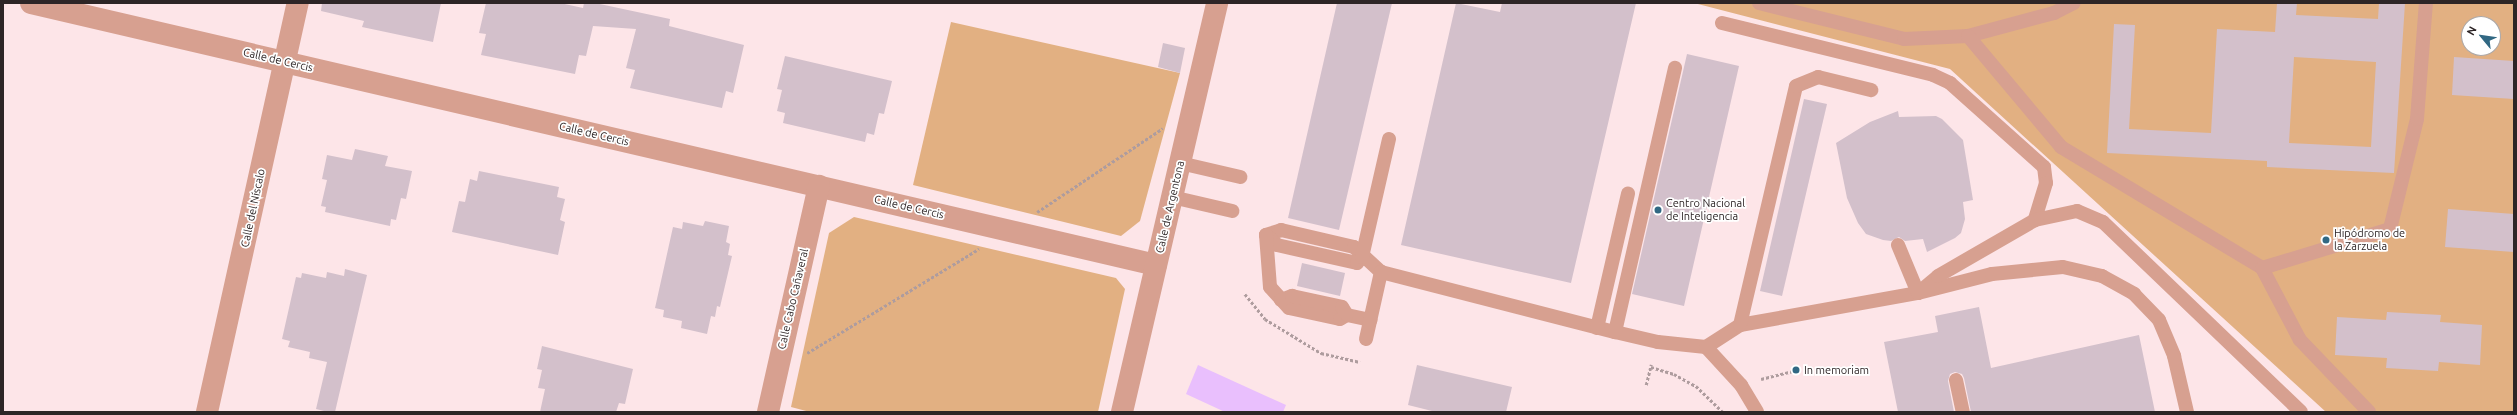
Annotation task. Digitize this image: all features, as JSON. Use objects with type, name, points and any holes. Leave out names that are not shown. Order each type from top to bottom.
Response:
[{"type":"street","name":"Calle de Cercis","points":[[31,3],[89,10],[285,62],[1156,265]]},
{"type":"street","name":"Calle del Níscalo","points":[[208,412],[298,3]]},
{"type":"street","name":"Calle de Argentona","points":[[1122,412],[1217,3]]},
{"type":"street","name":"Calle Cabo Cañaveral","points":[[768,412],[820,186]]},
{"type":"lane","points":[[1759,3],[1904,39],[1968,36],[2054,13],[2074,3]]},
{"type":"lane","points":[[2262,268],[2390,229],[2417,119],[2426,3]]},
{"type":"lane","points":[[1722,23],[1933,76],[1950,83],[2044,167],[2046,183],[2035,220]]},
{"type":"lane","points":[[1968,36],[2061,147],[2262,268],[2300,340],[2369,412]]},
{"type":"lane","points":[[1614,332],[1675,68]]},
{"type":"lane","points":[[1740,325],[1796,86],[1818,78],[1871,90]]},
{"type":"lane","points":[[1362,257],[1389,139]]},
{"type":"lane","points":[[1180,163],[1240,177]]},
{"type":"lane","points":[[1597,328],[1628,194]]},
{"type":"lane","points":[[1172,197],[1232,211]]},
{"type":"lane","points":[[1918,293],[1938,276],[2035,220],[2077,211],[2103,222],[2301,412]]},
{"type":"lane","points":[[1370,320],[1347,315],[1342,307],[1292,296],[1281,300],[1270,287],[1266,235],[1280,230],[1354,247],[1362,257],[1381,272],[1614,332],[1658,342],[1706,347],[1740,325],[1918,293],[1992,274],[2063,267],[2102,276],[2134,294],[2159,320],[2174,356],[2186,412]]},
{"type":"lane","points":[[1898,246],[1918,293]]},
{"type":"lane","points":[[1366,339],[1381,272]]},
{"type":"lane","points":[[1706,347],[1741,385],[1757,412]]},
{"type":"lane","points":[[1956,380],[1963,412]]},
{"type":"path","points":[[1245,294],[1265,319],[1321,353],[1360,362]]},
{"type":"path","points":[[1651,366],[1674,374],[1696,386],[1723,412]]},
{"type":"path","points":[[1741,385],[1794,371]]},
{"type":"shaded area","name":"Hipódromo de la Zarzuela","points":[[1694,3],[2514,3],[2514,412],[2326,412],[1950,69]]},
{"type":"shaded area","points":[[951,22],[1180,73],[1140,221],[1121,236],[913,185]]},
{"type":"shaded area","points":[[854,217],[1116,278],[1125,289],[1098,412],[810,412],[791,407],[829,233]]},
{"type":"shaded area","points":[[1198,365],[1286,405],[1283,412],[1225,412],[1186,394]]},
{"type":"building","points":[[322,3],[441,3],[433,42],[362,27],[364,21],[321,11]]},
{"type":"building","points":[[486,3],[560,3],[583,8],[584,3],[595,3],[670,19],[669,26],[744,45],[733,93],[726,91],[722,108],[630,88],[635,70],[626,68],[636,29],[593,26],[586,56],[579,55],[575,74],[481,55],[486,34],[479,33]]},
{"type":"building","points":[[1337,3],[1392,3],[1339,230],[1288,218]]},
{"type":"building","points":[[1456,3],[1500,12],[1502,3],[1636,3],[1571,283],[1401,245]]},
{"type":"building","points":[[2277,3],[2297,3],[2296,15],[2378,19],[2379,3],[2405,3],[2394,173],[2267,167],[2267,161],[2107,153],[2114,24],[2135,25],[2129,129],[2211,133],[2217,29],[2275,32]],"holes":[[[2294,57],[2376,62],[2371,147],[2289,143]]]},
{"type":"building","points":[[1163,43],[1185,48],[1180,73],[1158,67]]},
{"type":"building","points":[[1687,54],[1739,66],[1684,306],[1632,294]]},
{"type":"building","points":[[785,56],[892,81],[884,114],[879,113],[874,135],[867,133],[865,142],[783,123],[785,113],[777,111],[782,90],[777,89]]},
{"type":"building","points":[[2454,57],[2514,61],[2514,99],[2452,95]]},
{"type":"building","points":[[1804,99],[1827,104],[1782,296],[1760,291]]},
{"type":"building","points":[[1898,111],[1899,117],[1936,116],[1942,119],[1963,140],[1973,200],[1963,202],[1965,219],[1961,233],[1955,238],[1927,252],[1923,239],[1905,241],[1899,237],[1891,241],[1866,234],[1858,223],[1847,198],[1836,143],[1870,122]]},
{"type":"building","points":[[355,149],[388,156],[385,166],[412,171],[406,199],[401,198],[396,220],[391,219],[390,226],[325,212],[326,207],[321,206],[327,180],[322,179],[327,155],[352,160]]},
{"type":"building","points":[[479,171],[559,187],[557,197],[565,199],[560,220],[565,222],[558,255],[452,232],[459,201],[465,202],[470,179],[477,181]]},
{"type":"building","points":[[2448,209],[2514,214],[2514,252],[2445,247]]},
{"type":"building","points":[[705,221],[729,226],[726,242],[730,244],[728,255],[732,256],[720,307],[717,306],[715,317],[711,316],[707,334],[681,328],[682,321],[663,317],[664,310],[655,308],[673,227],[682,229],[683,222],[703,226]]},
{"type":"building","points":[[1302,263],[1345,273],[1340,296],[1297,286]]},
{"type":"building","points":[[345,269],[367,275],[335,412],[328,412],[316,409],[327,362],[309,358],[310,352],[288,347],[290,341],[282,339],[296,277],[301,278],[302,273],[326,278],[327,272],[344,276]]},
{"type":"building","points":[[1979,307],[1991,368],[2139,335],[2155,412],[1971,412],[1964,378],[1962,374],[1955,372],[1950,374],[1948,381],[1954,412],[1898,412],[1884,342],[1938,332],[1935,316]]},
{"type":"building","points":[[2387,312],[2441,315],[2440,322],[2482,325],[2480,365],[2439,362],[2438,371],[2386,368],[2387,358],[2335,355],[2337,317],[2386,320]]},
{"type":"building","points":[[542,346],[633,369],[625,404],[619,403],[616,412],[540,412],[545,389],[538,388],[542,370],[537,369]]},
{"type":"building","points":[[1417,365],[1512,387],[1506,412],[1436,412],[1408,405]]},
{"type":"place","name":"Centro Nacional de Inteligencia","points":[[1658,210]]},
{"type":"place","name":"Hipódromo de la Zarzuela","points":[[2326,240]]},
{"type":"place","name":"In memoriam","points":[[1796,370]]}]
